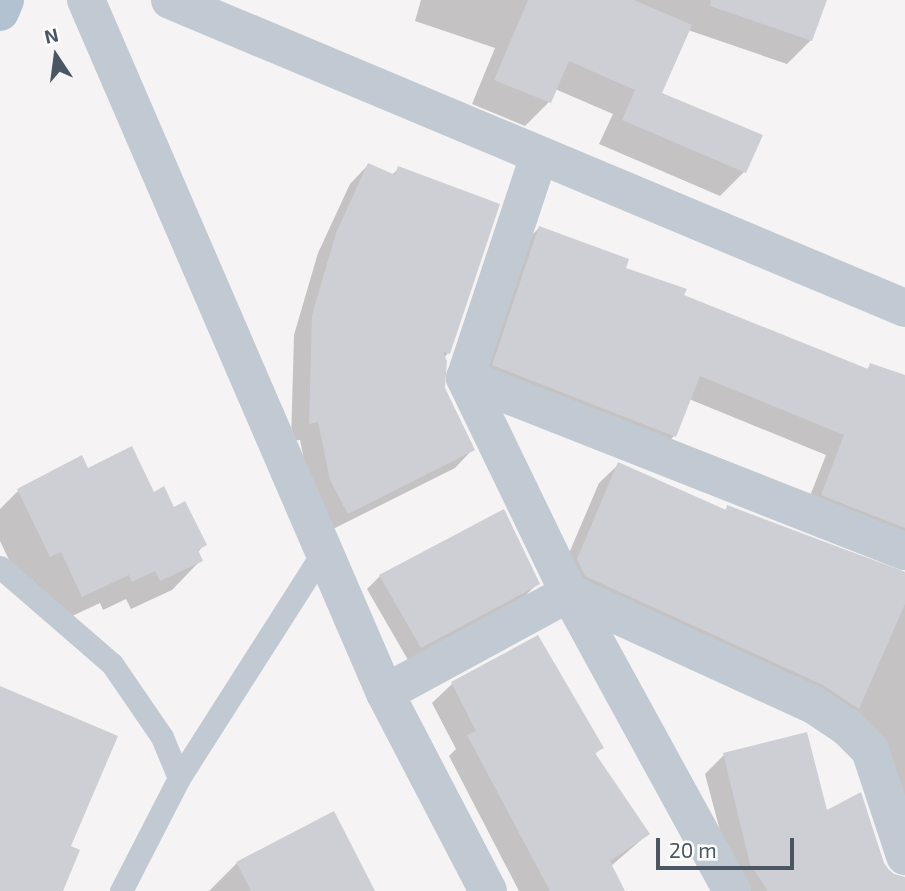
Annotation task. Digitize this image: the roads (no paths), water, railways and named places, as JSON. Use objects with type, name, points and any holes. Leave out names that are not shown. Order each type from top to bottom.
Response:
[{"type":"main road","points":[[0,12],[5,0]]},
{"type":"street","points":[[86,0],[386,693],[488,891]]},
{"type":"street","points":[[170,0],[905,308]]},
{"type":"street","points":[[539,156],[465,378],[569,593],[732,891]]},
{"type":"street","points":[[465,378],[905,551]]},
{"type":"street","points":[[386,693],[569,593]]},
{"type":"street","points":[[569,593],[814,705],[847,727],[870,750],[905,856]]},
{"type":"lane","points":[[121,891],[179,778],[323,552]]},
{"type":"lane","points":[[0,567],[112,664],[162,737],[179,778]]}]
